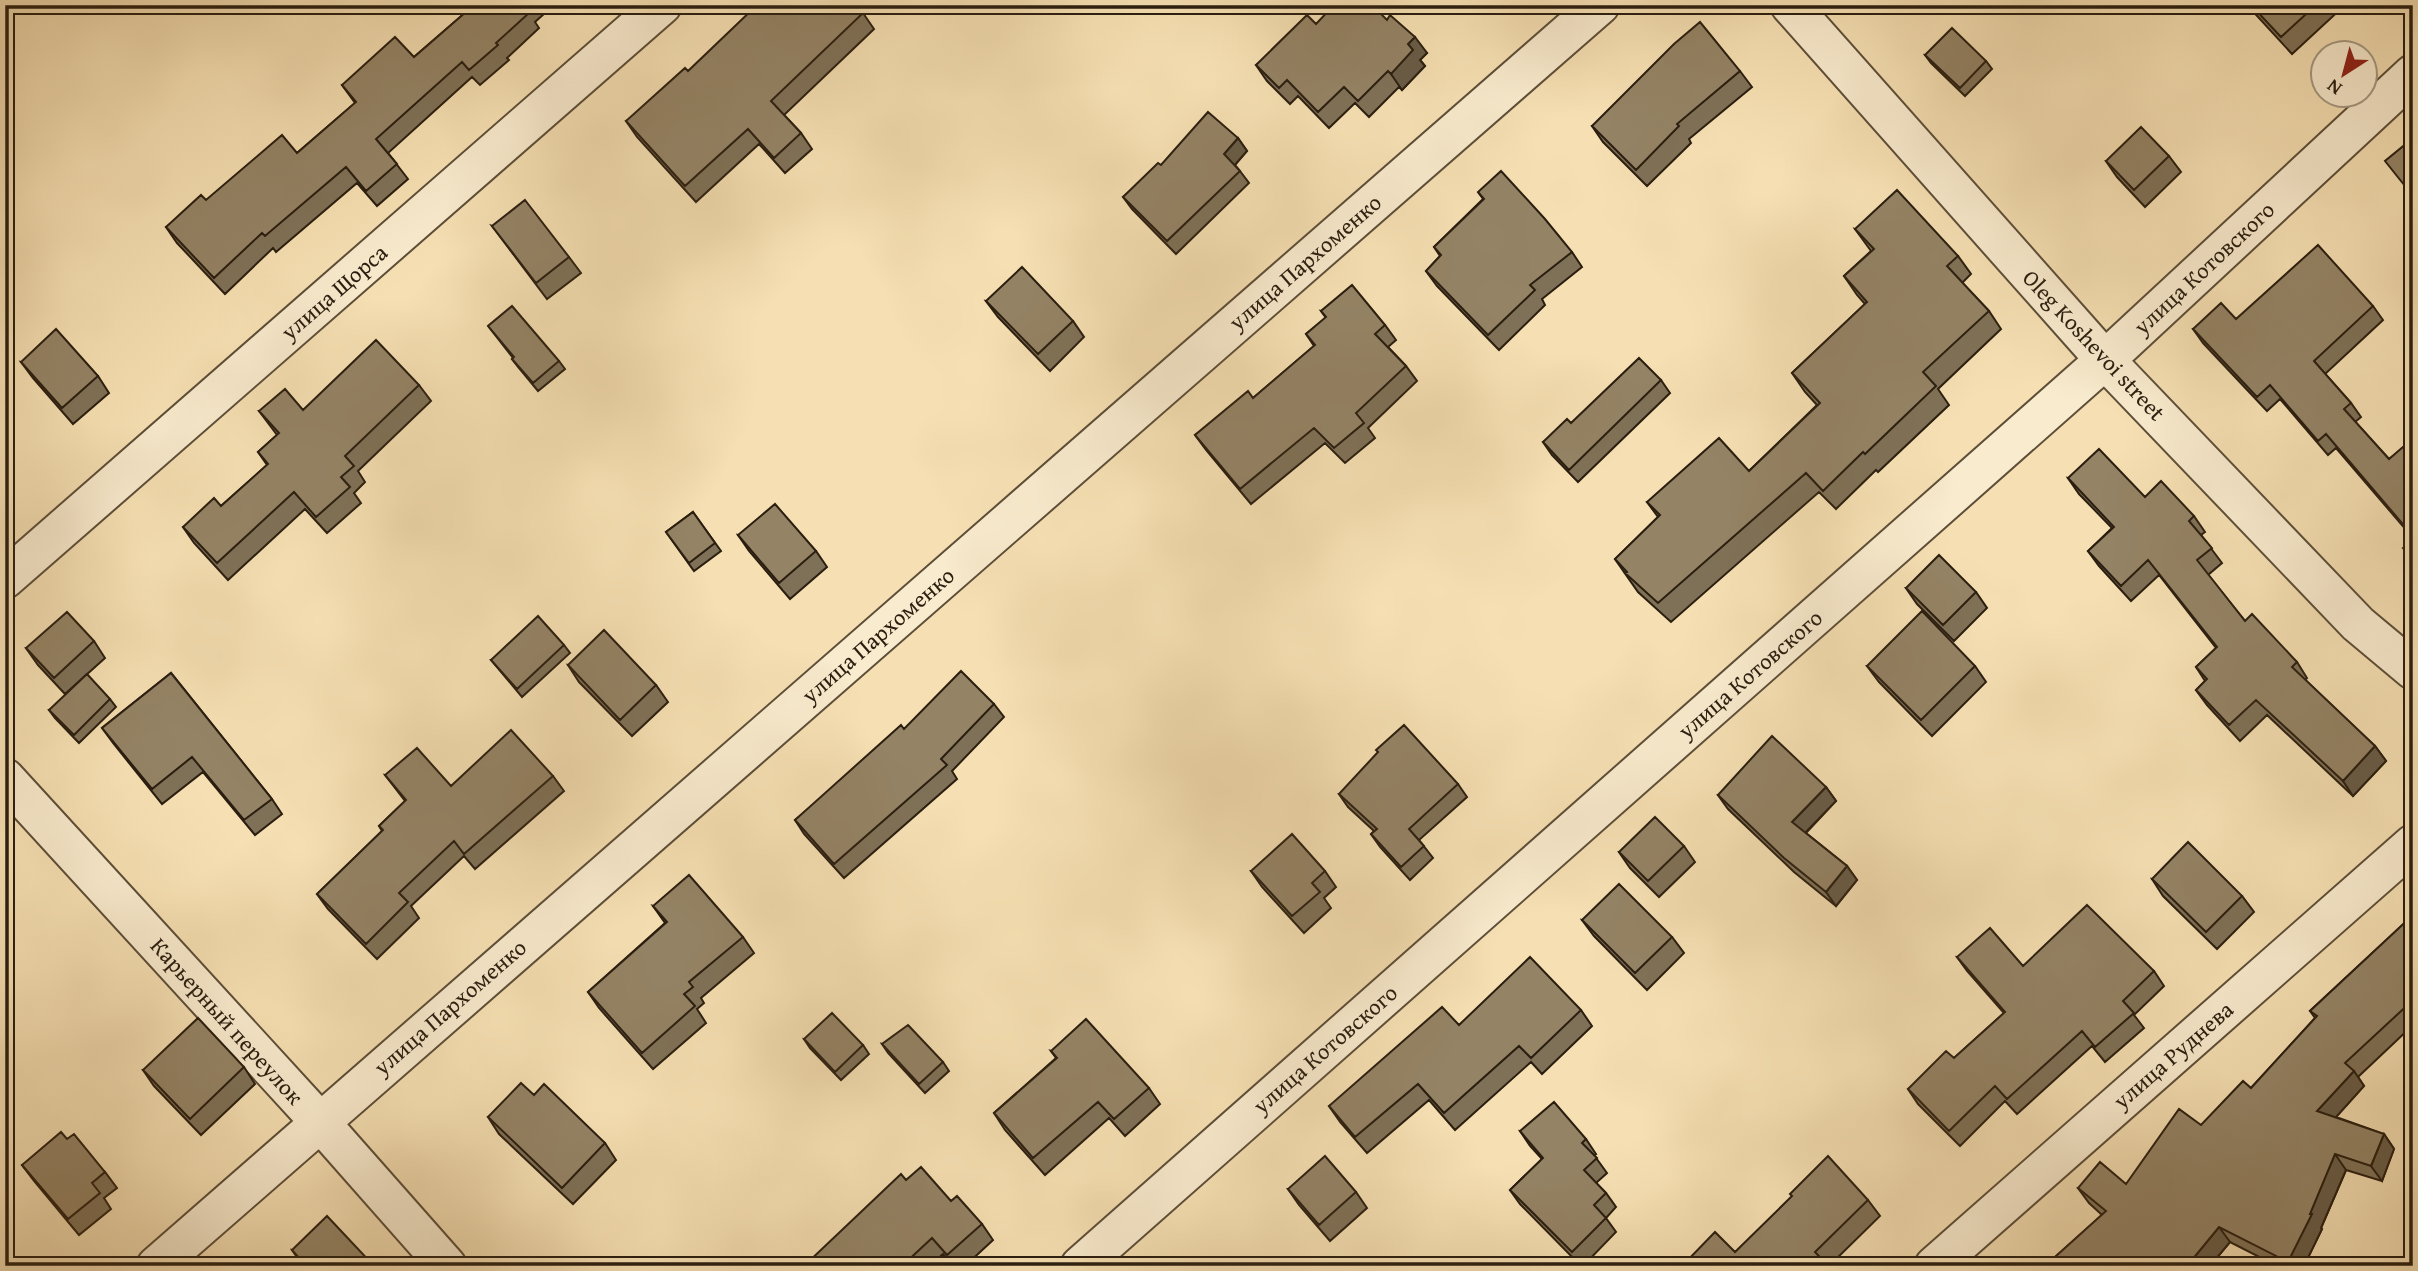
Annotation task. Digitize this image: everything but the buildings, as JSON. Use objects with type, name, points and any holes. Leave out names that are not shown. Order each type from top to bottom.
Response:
[{"type":"street","name":"улица Щорса","points":[[5,579],[662,5]]},
{"type":"street","name":"улица Пархоменко","points":[[156,1266],[1600,5]]},
{"type":"street","name":"Oleg Koshevoi street","points":[[1790,5],[2105,360],[2358,624],[2413,670]]},
{"type":"street","name":"улица Котовского","points":[[1080,1266],[2105,360],[2413,74]]},
{"type":"street","name":"Карьерный переулок","points":[[5,778],[319,1121],[447,1266]]},
{"type":"street","name":"улица Руднева","points":[[1934,1266],[2413,844]]}]
